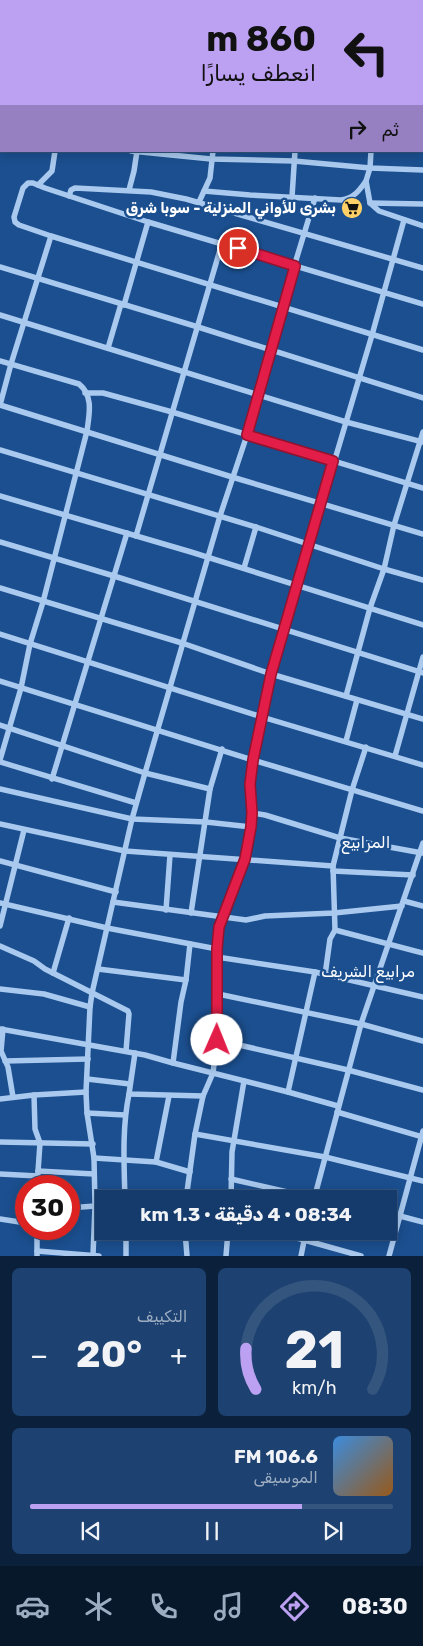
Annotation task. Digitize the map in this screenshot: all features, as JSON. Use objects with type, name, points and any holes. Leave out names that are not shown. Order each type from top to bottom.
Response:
[{"type":"street","points":[[38,185],[52,171],[56,152]]},
{"type":"street","points":[[129,190],[137,152]]},
{"type":"street","points":[[146,152],[212,159],[294,161],[370,168],[423,170]]},
{"type":"street","points":[[199,202],[210,178],[213,152]]},
{"type":"street","points":[[292,197],[294,152]]},
{"type":"street","points":[[204,190],[330,200],[347,199],[357,193],[366,181],[370,168],[371,152]]},
{"type":"street","points":[[366,181],[370,203],[379,211],[423,226]]},
{"type":"street","points":[[423,304],[148,222],[31,183],[23,188],[14,217],[14,220],[19,225],[51,236],[423,350]]},
{"type":"street","points":[[69,196],[70,191],[73,189],[150,192],[199,202],[423,268]]},
{"type":"street","points":[[93,1255],[94,1158],[86,1092],[92,993],[136,803],[220,516],[247,435],[282,306],[315,198]]},
{"type":"street","points":[[370,203],[423,204]]},
{"type":"street","points":[[187,1190],[195,1134],[203,1096],[213,1072],[217,1040],[217,949],[219,927],[245,859],[251,827],[250,784],[253,760],[271,674],[372,335],[404,220]]},
{"type":"street","points":[[108,348],[137,262],[148,222]]},
{"type":"street","points":[[51,236],[0,405],[423,534]]},
{"type":"street","points":[[136,536],[222,244]]},
{"type":"street","points":[[0,267],[423,398]]},
{"type":"street","points":[[0,316],[346,422],[422,442]]},
{"type":"street","points":[[0,361],[79,384],[91,407],[43,602],[30,644],[21,688],[0,761],[52,779],[136,803]]},
{"type":"street","points":[[85,393],[103,393],[172,412],[423,488]]},
{"type":"street","points":[[346,696],[370,608],[384,569],[394,525],[422,442],[423,432]]},
{"type":"street","points":[[0,450],[256,527],[423,580]]},
{"type":"street","points":[[0,496],[208,557],[423,625]]},
{"type":"street","points":[[244,568],[256,527]]},
{"type":"street","points":[[52,779],[128,533]]},
{"type":"street","points":[[0,542],[421,672]]},
{"type":"street","points":[[0,588],[182,643],[271,674],[423,719]]},
{"type":"street","points":[[0,634],[170,688],[423,764]]},
{"type":"street","points":[[394,756],[421,672],[423,657]]},
{"type":"street","points":[[0,681],[423,811]]},
{"type":"street","points":[[346,741],[357,700]]},
{"type":"street","points":[[0,726],[145,773],[210,789]]},
{"type":"street","points":[[325,975],[330,939],[335,930],[333,868],[352,790],[366,747]]},
{"type":"street","points":[[191,913],[210,789],[222,749]]},
{"type":"street","points":[[0,789],[132,819],[206,822],[251,827]]},
{"type":"street","points":[[252,813],[265,815],[340,838],[422,853]]},
{"type":"street","points":[[0,824],[125,852],[245,859],[271,863],[413,875]]},
{"type":"street","points":[[0,926],[3,904],[16,865],[24,830]]},
{"type":"street","points":[[317,1190],[324,1156],[361,1024],[422,853],[423,843]]},
{"type":"street","points":[[166,910],[170,855]]},
{"type":"street","points":[[0,861],[116,892]]},
{"type":"street","points":[[113,902],[246,920],[265,916],[334,913],[403,904],[423,906]]},
{"type":"street","points":[[3,904],[107,928],[217,949]]},
{"type":"street","points":[[53,973],[68,918]]},
{"type":"street","points":[[335,930],[423,953]]},
{"type":"street","points":[[172,1064],[190,944]]},
{"type":"street","points":[[0,946],[34,961],[53,973],[128,1011],[126,1051]]},
{"type":"street","points":[[217,957],[315,972],[423,997]]},
{"type":"street","points":[[98,969],[186,980]]},
{"type":"street","points":[[288,1092],[315,972]]},
{"type":"street","points":[[0,990],[44,994],[90,1007]]},
{"type":"street","points":[[218,994],[361,1024],[423,1041]]},
{"type":"street","points":[[13,1097],[8,1067],[1,1051],[2,1029],[88,1046],[126,1051],[172,1064],[213,1072],[288,1092],[422,1135],[390,1256]]},
{"type":"street","points":[[217,1040],[296,1057],[423,1090]]},
{"type":"street","points":[[125,1190],[123,1159],[125,1115],[135,1053]]},
{"type":"street","points":[[5,1061],[88,1059]]},
{"type":"street","points":[[87,1079],[130,1084]]},
{"type":"street","points":[[232,1190],[232,1152],[244,1081]]},
{"type":"street","points":[[0,1099],[86,1092]]},
{"type":"street","points":[[129,1094],[203,1096]]},
{"type":"street","points":[[34,1095],[35,1129],[40,1144],[38,1174]]},
{"type":"street","points":[[156,1162],[169,1096]]},
{"type":"street","points":[[87,1112],[125,1115]]},
{"type":"street","points":[[195,1134],[324,1156],[423,1181]]},
{"type":"street","points":[[0,1142],[93,1144]]},
{"type":"street","points":[[94,1158],[156,1162],[190,1172]]},
{"type":"street","points":[[0,1174],[94,1174]]},
{"type":"street","points":[[231,1179],[280,1190]]},
{"type":"street","points":[[80,1207],[95,1206]]},
{"type":"street","points":[[399,1218],[423,1222]]},
{"type":"street","points":[[0,1219],[15,1221]]},
{"type":"street","points":[[37,1240],[37,1254],[99,1256]]},
{"type":"street","points":[[126,1240],[126,1256]]},
{"type":"street","points":[[186,1240],[187,1256]]},
{"type":"street","points":[[226,1256],[227,1240]]},
{"type":"street","points":[[301,1256],[304,1240],[361,1256]]},
{"type":"place","name":"بشرى للأواني المنزلية - سوبا شرق","points":[[352,208]]},
{"type":"district","name":"المرابيع","points":[[366,842]]},
{"type":"district","name":"مرابيع الشريف","points":[[368,971]]},
{"type":"route","points":[[217,1040],[217,949],[219,927],[245,859],[251,827],[250,784],[253,760],[271,674],[333,461],[247,435],[282,306],[295,266],[238,248]]}]
